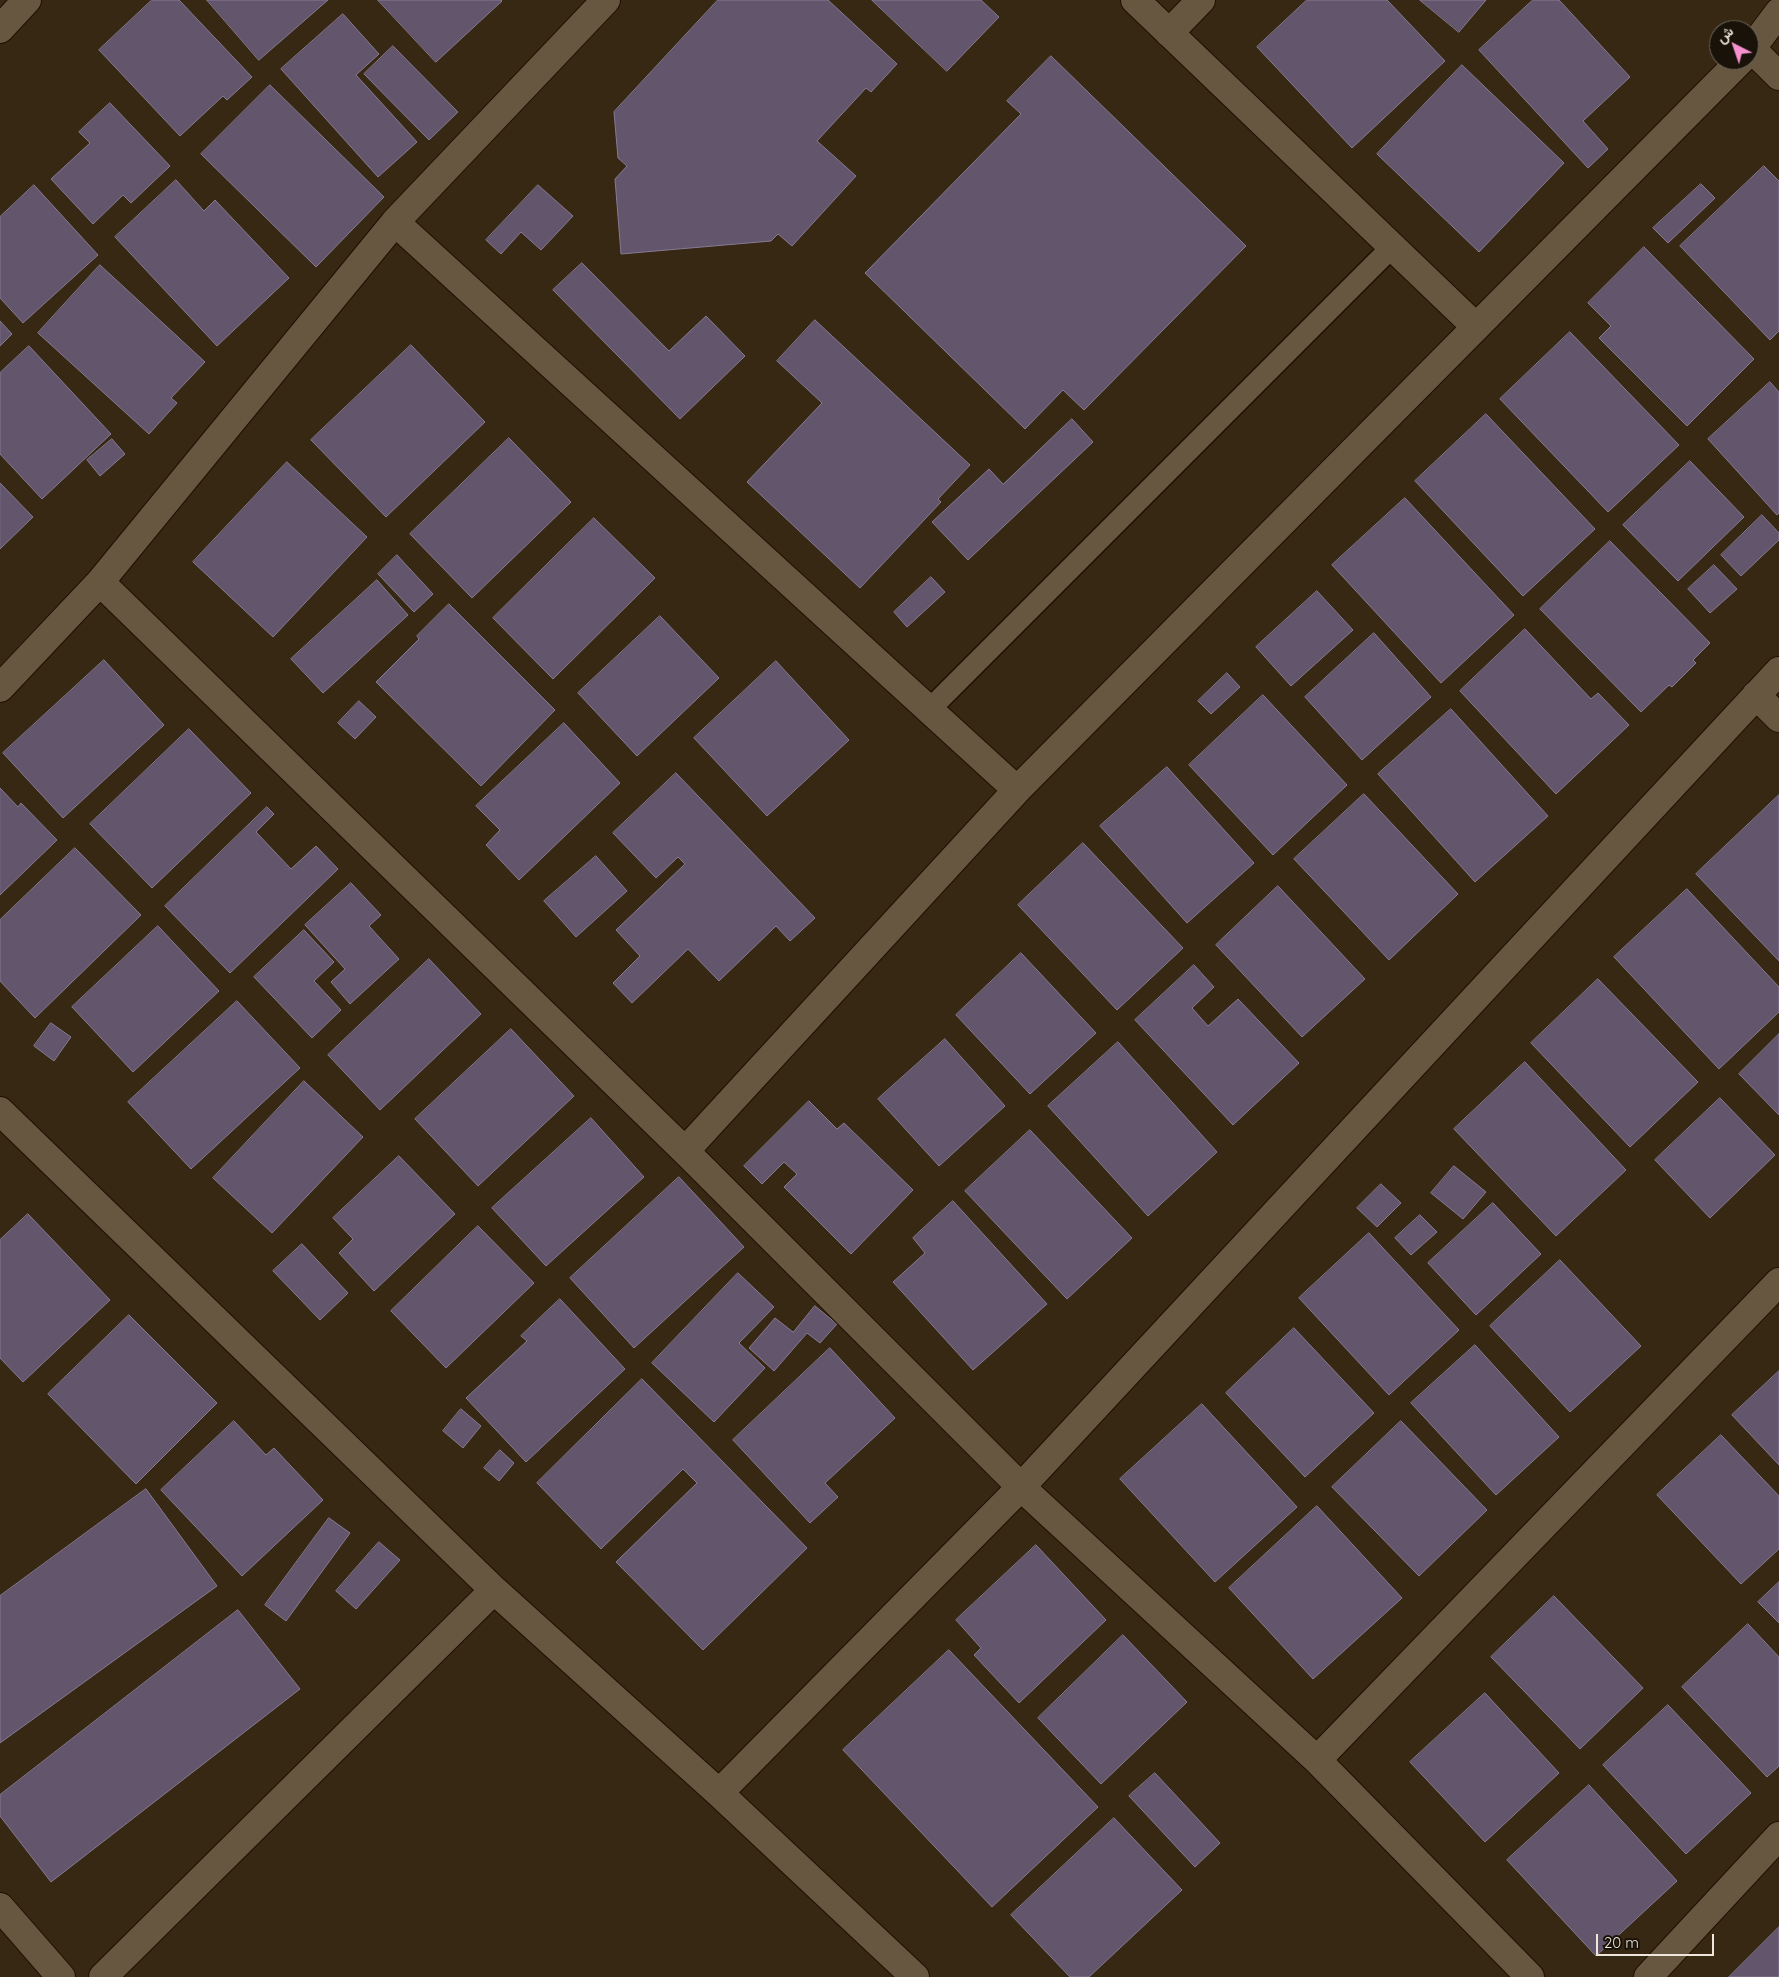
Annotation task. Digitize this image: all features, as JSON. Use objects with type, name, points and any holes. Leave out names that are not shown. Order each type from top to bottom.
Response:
[{"type":"street","points":[[0,29],[27,0]]},
{"type":"street","points":[[0,688],[100,582],[395,222],[606,0]]},
{"type":"street","points":[[1135,0],[1476,327]]},
{"type":"street","points":[[1169,32],[1201,0]]},
{"type":"street","points":[[1759,38],[1779,12]]},
{"type":"street","points":[[1759,62],[1779,76]]},
{"type":"street","points":[[685,1151],[1016,790],[1731,70]]},
{"type":"street","points":[[395,222],[1016,790]]},
{"type":"street","points":[[100,582],[685,1151],[1021,1487],[1317,1760],[1530,1977]]},
{"type":"street","points":[[719,1793],[1021,1487],[1779,671]]},
{"type":"street","points":[[1756,695],[1779,718]]},
{"type":"street","points":[[0,1111],[494,1590],[719,1793],[915,1977]]},
{"type":"street","points":[[1317,1760],[1779,1282]]},
{"type":"street","points":[[104,1977],[494,1590]]},
{"type":"street","points":[[1648,1977],[1779,1836]]},
{"type":"street","points":[[0,1907],[61,1977]]},
{"type":"lane","points":[[929,710],[1392,247]]},
{"type":"building","points":[[152,0],[179,0],[252,77],[227,100],[223,96],[180,136],[99,50]]},
{"type":"building","points":[[207,0],[328,0],[259,60]]},
{"type":"building","points":[[378,0],[501,0],[502,1],[436,62]]},
{"type":"building","points":[[718,0],[828,0],[897,64],[871,92],[866,88],[817,141],[856,176],[792,246],[778,234],[771,241],[621,254],[615,179],[627,166],[618,158],[614,112]]},
{"type":"building","points":[[872,0],[981,0],[999,17],[947,71]]},
{"type":"building","points":[[1307,0],[1387,0],[1445,61],[1352,148],[1257,47]]},
{"type":"building","points":[[1420,0],[1486,0],[1459,32]]},
{"type":"building","points":[[1533,0],[1559,0],[1630,77],[1583,121],[1608,149],[1588,168],[1479,50]]},
{"type":"building","points":[[343,14],[379,54],[356,75],[417,142],[378,177],[281,69]]},
{"type":"building","points":[[393,46],[458,112],[429,140],[364,74]]},
{"type":"building","points":[[1051,56],[1246,246],[1084,410],[1063,390],[1025,429],[865,273],[1021,114],[1007,101]]},
{"type":"building","points":[[1462,65],[1564,163],[1479,252],[1377,154]]},
{"type":"building","points":[[270,85],[384,197],[316,267],[201,154]]},
{"type":"building","points":[[110,103],[170,166],[131,203],[123,195],[93,224],[51,179],[90,143],[79,132]]},
{"type":"building","points":[[1764,166],[1779,181],[1779,331],[1770,340],[1680,246]]},
{"type":"building","points":[[176,180],[204,211],[215,200],[289,278],[217,346],[115,237]]},
{"type":"building","points":[[1701,184],[1715,198],[1668,243],[1653,228]]},
{"type":"building","points":[[34,185],[98,255],[23,323],[0,298],[0,217]]},
{"type":"building","points":[[538,185],[573,216],[541,250],[521,232],[501,254],[486,240]]},
{"type":"building","points":[[1644,247],[1754,359],[1687,426],[1599,338],[1611,326],[1588,303]]},
{"type":"building","points":[[582,263],[669,351],[706,316],[745,356],[680,419],[553,290]]},
{"type":"building","points":[[100,265],[205,362],[171,398],[177,403],[149,434],[38,333]]},
{"type":"building","points":[[815,320],[970,465],[938,499],[941,502],[860,588],[747,482],[822,403],[777,361]]},
{"type":"building","points":[[0,321],[12,334],[0,346]]},
{"type":"building","points":[[1570,332],[1679,445],[1608,512],[1500,399]]},
{"type":"building","points":[[411,345],[485,422],[386,517],[311,440]]},
{"type":"building","points":[[29,346],[111,434],[42,499],[0,454],[0,373]]},
{"type":"building","points":[[1770,382],[1779,392],[1779,513],[1777,515],[1708,439]]},
{"type":"building","points":[[1486,414],[1595,529],[1523,596],[1415,481]]},
{"type":"building","points":[[1072,419],[1093,442],[968,560],[932,522],[989,469],[1003,484]]},
{"type":"building","points":[[509,438],[571,502],[472,598],[410,534]]},
{"type":"building","points":[[112,439],[125,454],[100,476],[87,460]]},
{"type":"building","points":[[1690,461],[1744,517],[1678,581],[1623,525]]},
{"type":"building","points":[[287,462],[367,537],[273,637],[193,562]]},
{"type":"building","points":[[0,483],[33,517],[0,549]]},
{"type":"building","points":[[1405,498],[1514,615],[1441,683],[1332,565]]},
{"type":"building","points":[[1762,515],[1779,533],[1779,540],[1741,576],[1721,555]]},
{"type":"building","points":[[594,518],[655,578],[553,679],[493,618]]},
{"type":"building","points":[[1610,541],[1710,643],[1693,660],[1696,663],[1672,687],[1669,685],[1641,712],[1540,609]]},
{"type":"building","points":[[397,555],[433,594],[414,612],[378,574]]},
{"type":"building","points":[[1714,565],[1737,589],[1710,613],[1688,589]]},
{"type":"building","points":[[931,577],[945,592],[907,627],[894,612]]},
{"type":"building","points":[[377,580],[408,615],[323,693],[291,659]]},
{"type":"building","points":[[1317,591],[1353,630],[1291,686],[1256,647]]},
{"type":"building","points":[[449,604],[555,710],[481,786],[376,682],[419,639],[417,636]]},
{"type":"building","points":[[660,616],[719,678],[637,756],[578,693]]},
{"type":"building","points":[[1525,629],[1591,699],[1598,693],[1629,725],[1556,794],[1460,691]]},
{"type":"building","points":[[1374,633],[1431,697],[1362,760],[1305,697]]},
{"type":"building","points":[[104,660],[164,725],[63,818],[3,753]]},
{"type":"building","points":[[776,661],[849,740],[767,816],[694,738]]},
{"type":"building","points":[[1227,673],[1240,687],[1211,714],[1198,701]]},
{"type":"building","points":[[1263,695],[1347,785],[1273,855],[1189,765]]},
{"type":"building","points":[[359,701],[376,717],[355,739],[338,723]]},
{"type":"building","points":[[1451,709],[1548,816],[1475,882],[1378,774]]},
{"type":"building","points":[[564,723],[620,783],[519,880],[486,845],[500,830],[476,806]]},
{"type":"building","points":[[189,729],[251,793],[152,888],[90,824]]},
{"type":"building","points":[[1167,767],[1254,863],[1187,923],[1100,826]]},
{"type":"building","points":[[676,773],[815,918],[790,941],[776,926],[719,981],[688,949],[632,1003],[613,983],[640,956],[616,930],[685,864],[678,857],[656,878],[613,833]]},
{"type":"building","points":[[0,788],[18,807],[21,803],[57,840],[0,895]]},
{"type":"building","points":[[1364,794],[1458,894],[1389,960],[1294,859]]},
{"type":"building","points":[[1779,795],[1779,961],[1696,874]]},
{"type":"building","points":[[267,807],[274,814],[256,832],[291,869],[316,846],[338,869],[230,973],[165,906]]},
{"type":"building","points":[[1083,843],[1183,948],[1117,1010],[1018,905]]},
{"type":"building","points":[[75,848],[141,915],[35,1018],[0,981],[0,920]]},
{"type":"building","points":[[596,856],[627,891],[576,937],[544,901]]},
{"type":"building","points":[[351,883],[381,915],[369,926],[399,959],[350,1004],[331,982],[345,969],[305,925]]},
{"type":"building","points":[[1278,886],[1365,979],[1302,1037],[1216,945]]},
{"type":"building","points":[[1687,889],[1779,987],[1779,1012],[1719,1069],[1614,957]]},
{"type":"building","points":[[158,926],[219,991],[133,1072],[72,1007]]},
{"type":"building","points":[[304,930],[334,962],[314,981],[341,1010],[312,1038],[254,977]]},
{"type":"building","points":[[1021,953],[1096,1033],[1030,1094],[956,1015]]},
{"type":"building","points":[[429,959],[481,1014],[380,1110],[328,1055]]},
{"type":"building","points":[[1194,965],[1214,987],[1192,1008],[1208,1026],[1238,999],[1299,1063],[1233,1125],[1135,1020]]},
{"type":"building","points":[[1598,979],[1698,1082],[1630,1147],[1531,1043]]},
{"type":"building","points":[[237,1001],[300,1068],[191,1169],[128,1102]]},
{"type":"building","points":[[51,1023],[71,1037],[54,1061],[34,1046]]},
{"type":"building","points":[[511,1029],[574,1096],[478,1186],[415,1119]]},
{"type":"building","points":[[1779,1034],[1779,1115],[1739,1074]]},
{"type":"building","points":[[945,1039],[1005,1106],[939,1166],[878,1099]]},
{"type":"building","points":[[1118,1042],[1217,1152],[1148,1216],[1048,1106]]},
{"type":"building","points":[[1525,1062],[1626,1170],[1556,1236],[1454,1129]]},
{"type":"building","points":[[304,1081],[363,1137],[272,1233],[213,1178]]},
{"type":"building","points":[[1720,1098],[1775,1155],[1710,1218],[1655,1160]]},
{"type":"building","points":[[809,1101],[837,1129],[844,1123],[913,1190],[851,1254],[784,1187],[797,1174],[784,1162],[762,1184],[744,1166]]},
{"type":"building","points":[[591,1118],[644,1177],[546,1266],[492,1208]]},
{"type":"building","points":[[1030,1130],[1132,1238],[1067,1299],[965,1191]]},
{"type":"building","points":[[399,1156],[455,1214],[374,1291],[339,1253],[353,1239],[333,1218]]},
{"type":"building","points":[[1454,1166],[1486,1192],[1463,1219],[1431,1193]]},
{"type":"building","points":[[679,1177],[744,1247],[634,1348],[570,1278]]},
{"type":"building","points":[[1381,1184],[1401,1203],[1377,1227],[1357,1208]]},
{"type":"building","points":[[953,1201],[1047,1304],[973,1370],[893,1282],[925,1253],[913,1238]]},
{"type":"building","points":[[1493,1203],[1541,1254],[1476,1315],[1428,1263]]},
{"type":"building","points":[[28,1214],[110,1300],[23,1382],[0,1358],[0,1240]]},
{"type":"building","points":[[1420,1215],[1437,1232],[1411,1255],[1395,1238]]},
{"type":"building","points":[[478,1226],[534,1283],[446,1368],[391,1311]]},
{"type":"building","points":[[1369,1233],[1459,1330],[1389,1395],[1299,1298]]},
{"type":"building","points":[[302,1244],[348,1293],[320,1320],[273,1271]]},
{"type":"building","points":[[1560,1260],[1641,1346],[1570,1412],[1490,1326]]},
{"type":"building","points":[[738,1273],[774,1307],[739,1343],[765,1368],[714,1422],[652,1363]]},
{"type":"building","points":[[560,1299],[625,1369],[526,1462],[466,1398],[527,1341],[521,1336]]},
{"type":"building","points":[[815,1306],[837,1324],[820,1343],[807,1333],[774,1371],[749,1348],[775,1318],[793,1332]]},
{"type":"building","points":[[129,1315],[217,1403],[136,1484],[48,1394]]},
{"type":"building","points":[[1294,1328],[1374,1413],[1305,1477],[1226,1393]]},
{"type":"building","points":[[1475,1345],[1559,1437],[1496,1495],[1411,1403]]},
{"type":"building","points":[[830,1348],[895,1418],[825,1483],[838,1497],[810,1523],[733,1440]]},
{"type":"building","points":[[1779,1371],[1779,1465],[1732,1415]]},
{"type":"building","points":[[642,1379],[807,1548],[703,1650],[616,1562],[697,1483],[683,1469],[601,1549],[537,1483]]},
{"type":"building","points":[[1202,1404],[1297,1507],[1215,1582],[1120,1479]]},
{"type":"building","points":[[461,1409],[481,1426],[463,1448],[443,1431]]},
{"type":"building","points":[[234,1421],[266,1455],[274,1448],[323,1500],[242,1576],[161,1490]]},
{"type":"building","points":[[1401,1421],[1487,1510],[1419,1576],[1332,1487]]},
{"type":"building","points":[[1721,1435],[1779,1496],[1779,1549],[1741,1584],[1657,1495]]},
{"type":"building","points":[[500,1450],[514,1463],[499,1481],[484,1468]]},
{"type":"building","points":[[146,1489],[217,1586],[0,1743],[0,1596]]},
{"type":"building","points":[[1317,1506],[1402,1598],[1313,1679],[1229,1588]]},
{"type":"building","points":[[329,1518],[350,1533],[286,1621],[265,1605]]},
{"type":"building","points":[[379,1542],[400,1560],[356,1609],[336,1591]]},
{"type":"building","points":[[1036,1545],[1106,1620],[1019,1703],[974,1655],[981,1648],[956,1620]]},
{"type":"building","points":[[1779,1582],[1779,1623],[1758,1602]]},
{"type":"building","points":[[1554,1596],[1643,1688],[1580,1749],[1491,1657]]},
{"type":"building","points":[[238,1610],[300,1689],[51,1882],[0,1816],[0,1795]]},
{"type":"building","points":[[1748,1624],[1779,1657],[1779,1766],[1767,1777],[1682,1687]]},
{"type":"building","points":[[1123,1635],[1187,1702],[1101,1784],[1038,1718]]},
{"type":"building","points":[[949,1650],[1098,1807],[992,1907],[843,1750]]},
{"type":"building","points":[[1485,1693],[1559,1773],[1485,1842],[1410,1762]]},
{"type":"building","points":[[1668,1705],[1751,1793],[1686,1854],[1603,1765]]},
{"type":"building","points":[[1155,1773],[1220,1843],[1195,1867],[1129,1796]]},
{"type":"building","points":[[1589,1785],[1677,1881],[1596,1956],[1507,1860]]},
{"type":"building","points":[[1114,1818],[1182,1890],[1089,1977],[1070,1977],[1011,1915]]},
{"type":"building","points":[[1779,1927],[1779,1977],[1729,1977]]}]
